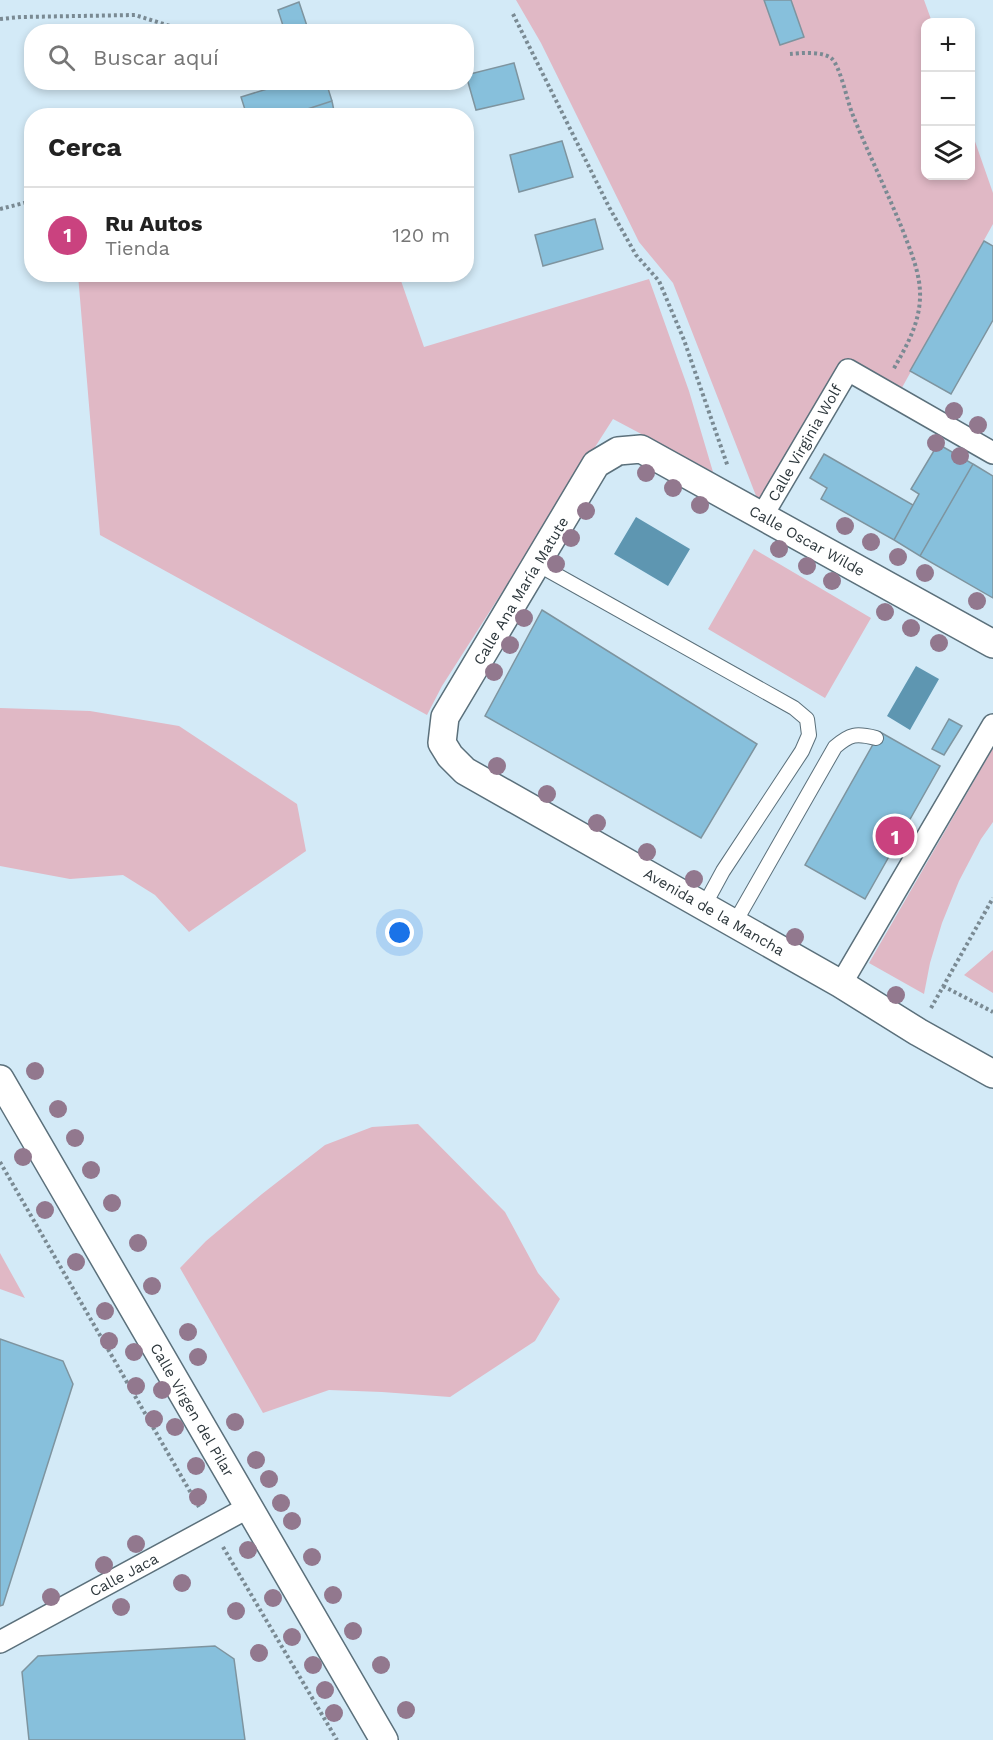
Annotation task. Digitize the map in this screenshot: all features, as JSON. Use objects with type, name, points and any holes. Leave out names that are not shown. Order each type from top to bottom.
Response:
[{"type":"street","name":"Calle Virginia Wolf","points":[[752,511],[848,370],[881,389]]},
{"type":"street","points":[[881,389],[993,453]]},
{"type":"street","name":"Calle Oscar Wilde","points":[[618,451],[641,449],[993,644]]},
{"type":"street","name":"Calle Ana María Matute","points":[[442,743],[445,717],[596,464],[618,451]]},
{"type":"street","points":[[841,984],[993,725]]},
{"type":"street","name":"Avenida de la Mancha","points":[[442,743],[450,756],[465,771],[841,984],[918,1032],[993,1074]]},
{"type":"street","name":"Calle Virgen del Pilar","points":[[0,1079],[384,1740]]},
{"type":"street","name":"Calle Jaca","points":[[0,1642],[249,1508]]},
{"type":"lane","points":[[537,564],[794,708],[807,719],[809,735],[802,751],[723,871],[704,906]]},
{"type":"lane","points":[[734,924],[835,747],[846,737],[861,734],[876,738]]},
{"type":"path","points":[[513,14],[609,207],[636,255],[659,281],[752,511]]},
{"type":"path","points":[[0,19],[135,15],[164,24]]},
{"type":"path","points":[[790,54],[813,53],[830,57],[838,68],[844,93],[887,191],[919,279],[920,298],[917,319],[909,341],[881,389]]},
{"type":"path","points":[[0,209],[24,203]]},
{"type":"path","points":[[918,1032],[993,898]]},
{"type":"path","points":[[943,986],[993,1012]]},
{"type":"path","points":[[0,1162],[211,1528],[337,1740]]},
{"type":"shaded area","points":[[516,0],[924,0],[931,18],[921,18],[921,180],[975,180],[975,141],[993,193],[993,224],[899,393],[846,363],[760,506],[673,283],[639,242],[541,43]]},
{"type":"shaded area","points":[[649,279],[689,391],[713,472],[613,419],[442,686],[427,715],[100,535],[79,282],[401,282],[424,347]]},
{"type":"shaded area","points":[[754,549],[871,618],[825,698],[708,629]]},
{"type":"shaded area","points":[[0,708],[90,711],[179,726],[297,804],[306,851],[189,932],[155,895],[123,875],[70,879],[0,866]]},
{"type":"shaded area","points":[[993,748],[993,822],[981,839],[959,881],[942,923],[930,963],[924,994],[869,963]]},
{"type":"shaded area","points":[[993,950],[993,993],[964,975]]},
{"type":"shaded area","points":[[418,1124],[505,1212],[538,1273],[560,1299],[535,1341],[450,1397],[329,1390],[263,1413],[180,1268],[206,1241],[325,1145],[372,1127]]},
{"type":"shaded area","points":[[0,1253],[25,1298],[0,1289]]},
{"type":"water","points":[[636,517],[690,549],[668,586],[614,554]]},
{"type":"water","points":[[916,666],[939,679],[910,730],[887,716]]},
{"type":"building","points":[[764,0],[791,0],[804,37],[780,45]]},
{"type":"building","points":[[299,2],[306,24],[282,24],[278,10]]},
{"type":"building","points":[[514,63],[524,99],[476,110],[470,90],[474,90],[474,73]]},
{"type":"building","points":[[264,90],[329,90],[332,101],[311,108],[244,108],[241,97]]},
{"type":"building","points":[[332,101],[333,108],[311,108]]},
{"type":"building","points":[[562,141],[573,177],[519,192],[510,155]]},
{"type":"building","points":[[595,219],[603,249],[543,266],[535,235]]},
{"type":"building","points":[[984,241],[993,246],[993,320],[951,394],[910,371]]},
{"type":"building","points":[[938,444],[973,464],[920,556],[894,540],[919,494],[911,489]]},
{"type":"building","points":[[824,454],[913,505],[894,540],[821,499],[827,488],[810,478]]},
{"type":"building","points":[[973,464],[993,476],[993,598],[920,556]]},
{"type":"building","points":[[542,610],[757,744],[701,838],[485,716]]},
{"type":"building","points":[[949,719],[962,726],[944,755],[932,749]]},
{"type":"building","points":[[880,732],[940,766],[865,899],[805,865]]},
{"type":"building","points":[[0,1339],[63,1361],[73,1384],[3,1605],[0,1606]]},
{"type":"building","points":[[215,1646],[234,1659],[245,1740],[29,1740],[22,1672],[38,1656]]},
{"type":"place","name":"Ru Autos","points":[[895,836]]}]
